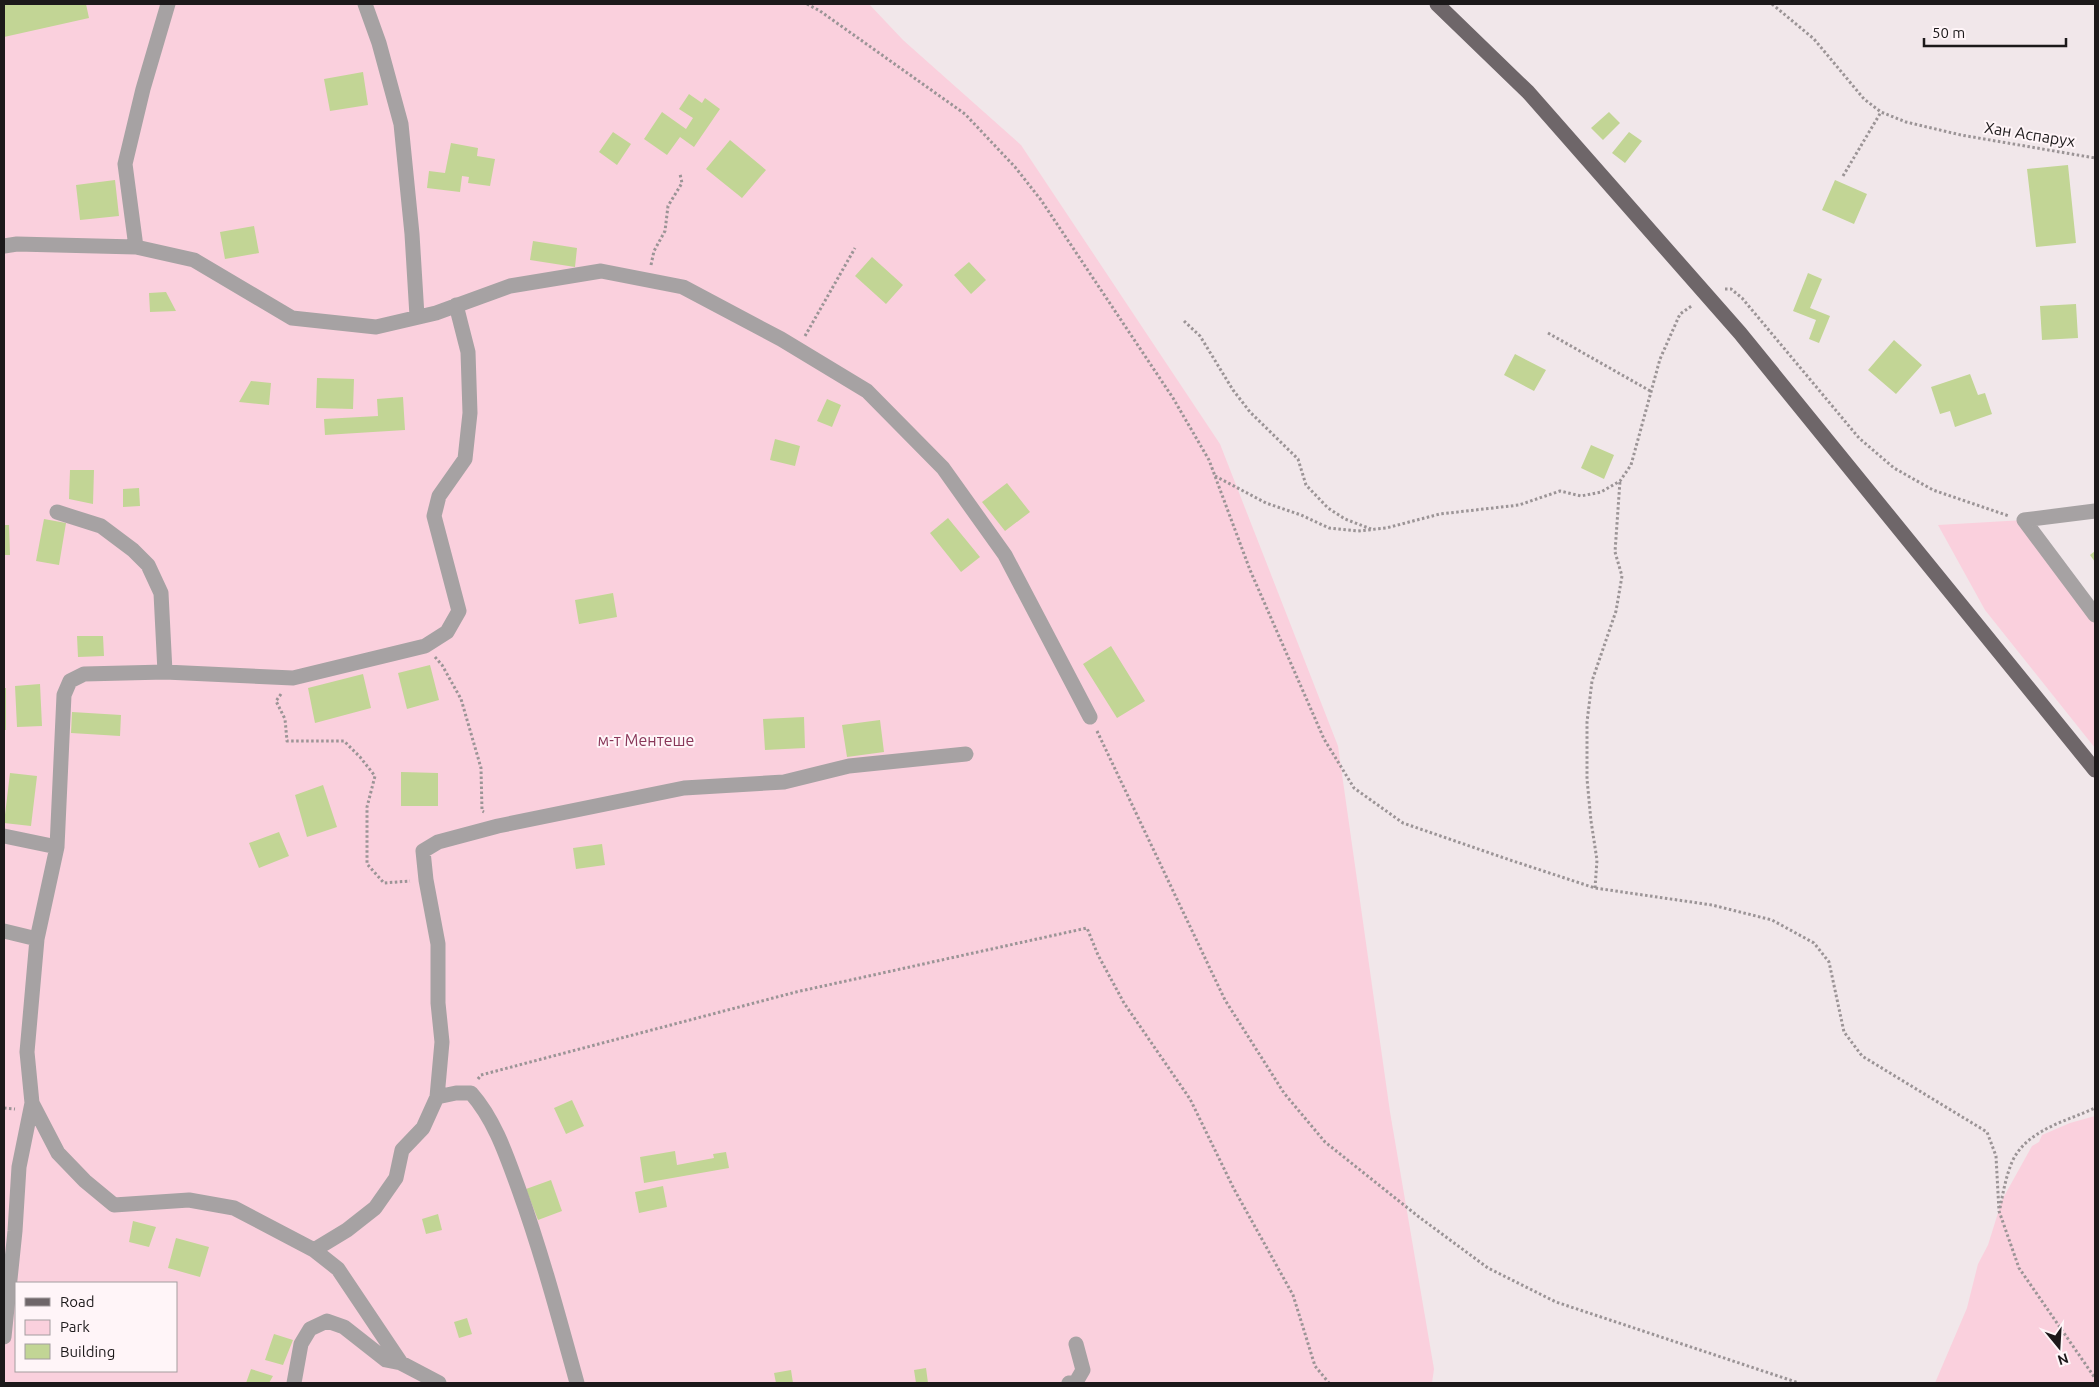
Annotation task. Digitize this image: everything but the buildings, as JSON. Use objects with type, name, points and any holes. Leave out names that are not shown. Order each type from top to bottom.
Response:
[{"type":"main road","points":[[1437,4],[1528,92],[1740,333],[2095,770]]},
{"type":"street","points":[[136,247],[125,164],[142,89],[168,4]]},
{"type":"street","points":[[365,4],[379,42],[401,124],[412,234],[417,316]]},
{"type":"street","points":[[4,246],[18,244],[136,247],[194,260],[292,318],[376,327],[436,313],[510,286],[601,271],[682,287],[798,349],[866,391],[943,468],[1005,555],[1090,717]]},
{"type":"street","points":[[4,1337],[9,1231],[32,1103],[27,1052],[38,939],[57,847],[64,695],[66,688],[70,681],[84,674],[165,672],[293,678],[425,646],[447,632],[459,611],[434,516],[439,496],[465,459],[470,412],[468,352],[456,305]]},
{"type":"street","points":[[2095,511],[2024,520],[2095,615]]},
{"type":"street","points":[[57,512],[101,526],[133,550],[148,565],[161,593],[165,672]]},
{"type":"street","points":[[314,1250],[347,1230],[375,1208],[396,1178],[402,1150],[423,1128],[437,1097],[442,1042],[438,1003],[438,944],[426,880],[423,850],[438,842],[498,826],[684,788],[784,782],[849,766],[966,754]]},
{"type":"street","points":[[4,836],[57,847]]},
{"type":"street","points":[[4,931],[38,939]]},
{"type":"street","points":[[437,1097],[456,1093],[471,1093],[484,1108],[512,1169],[537,1240],[577,1383]]},
{"type":"street","points":[[32,1103],[58,1153],[85,1181],[114,1205],[189,1200],[234,1208],[314,1250],[338,1270],[401,1363]]},
{"type":"street","points":[[294,1383],[301,1344],[310,1329],[327,1321],[344,1326],[386,1360],[401,1363],[439,1383]]},
{"type":"street","points":[[1069,1383],[1076,1382],[1083,1370],[1076,1344]]},
{"type":"path","points":[[807,4],[820,11],[964,114],[1015,167],[1041,200],[1173,398],[1209,460],[1250,570],[1324,739],[1354,788],[1403,823],[1595,888],[1712,905],[1772,920],[1814,943],[1828,962],[1844,1032],[1862,1056],[1987,1132],[1996,1156],[1999,1211],[2019,1268],[2095,1378]]},
{"type":"path","name":"Хан Аспарух","points":[[1772,4],[1814,39],[1864,99],[1881,112],[1906,122],[1961,135],[2095,158]]},
{"type":"path","points":[[1843,176],[1881,112]]},
{"type":"path","points":[[648,280],[654,251],[665,230],[668,206],[682,184],[680,174]]},
{"type":"path","points":[[798,349],[855,248]]},
{"type":"path","points":[[1215,476],[1266,504],[1301,515],[1329,528],[1358,531],[1386,528],[1440,514],[1519,504],[1560,491],[1581,496],[1601,492],[1620,481],[1631,465],[1660,359],[1680,314],[1706,295],[1719,290],[1731,289],[1742,298],[1859,438],[1894,468],[1934,490],[2024,520]]},
{"type":"path","points":[[1184,321],[1200,336],[1233,390],[1250,412],[1298,459],[1306,485],[1328,508],[1345,519],[1372,529]]},
{"type":"path","points":[[1548,333],[1652,392]]},
{"type":"path","points":[[1595,888],[1597,860],[1591,821],[1587,722],[1592,681],[1616,612],[1622,576],[1615,552],[1620,481]]},
{"type":"path","points":[[425,646],[442,665],[461,699],[481,768],[482,810],[498,826]]},
{"type":"path","points":[[293,678],[276,701],[285,719],[287,741],[344,741],[375,776],[367,807],[367,864],[384,883],[426,880]]},
{"type":"path","points":[[1090,717],[1226,1000],[1284,1093],[1325,1142],[1419,1217],[1488,1268],[1556,1302],[1799,1383]]},
{"type":"path","points":[[471,1093],[481,1075],[796,992],[1087,928],[1098,955],[1124,1003],[1190,1099],[1234,1189],[1292,1295],[1316,1366],[1329,1383]]},
{"type":"path","points":[[1999,1211],[2012,1162],[2023,1146],[2052,1125],[2095,1108]]},
{"type":"green space","name":"м-т Ментeше","points":[[4,4],[869,4],[903,40],[1021,145],[1220,444],[1338,746],[1390,1112],[1434,1369],[1432,1383],[4,1383]]},
{"type":"green space","points":[[2024,520],[2095,615],[2095,748],[1985,610],[1938,525]]},
{"type":"green space","points":[[2095,1116],[2095,1383],[1935,1383],[1967,1308],[1978,1264],[1988,1245],[2002,1200],[2032,1146],[2039,1142],[2042,1135],[2070,1123]]}]
